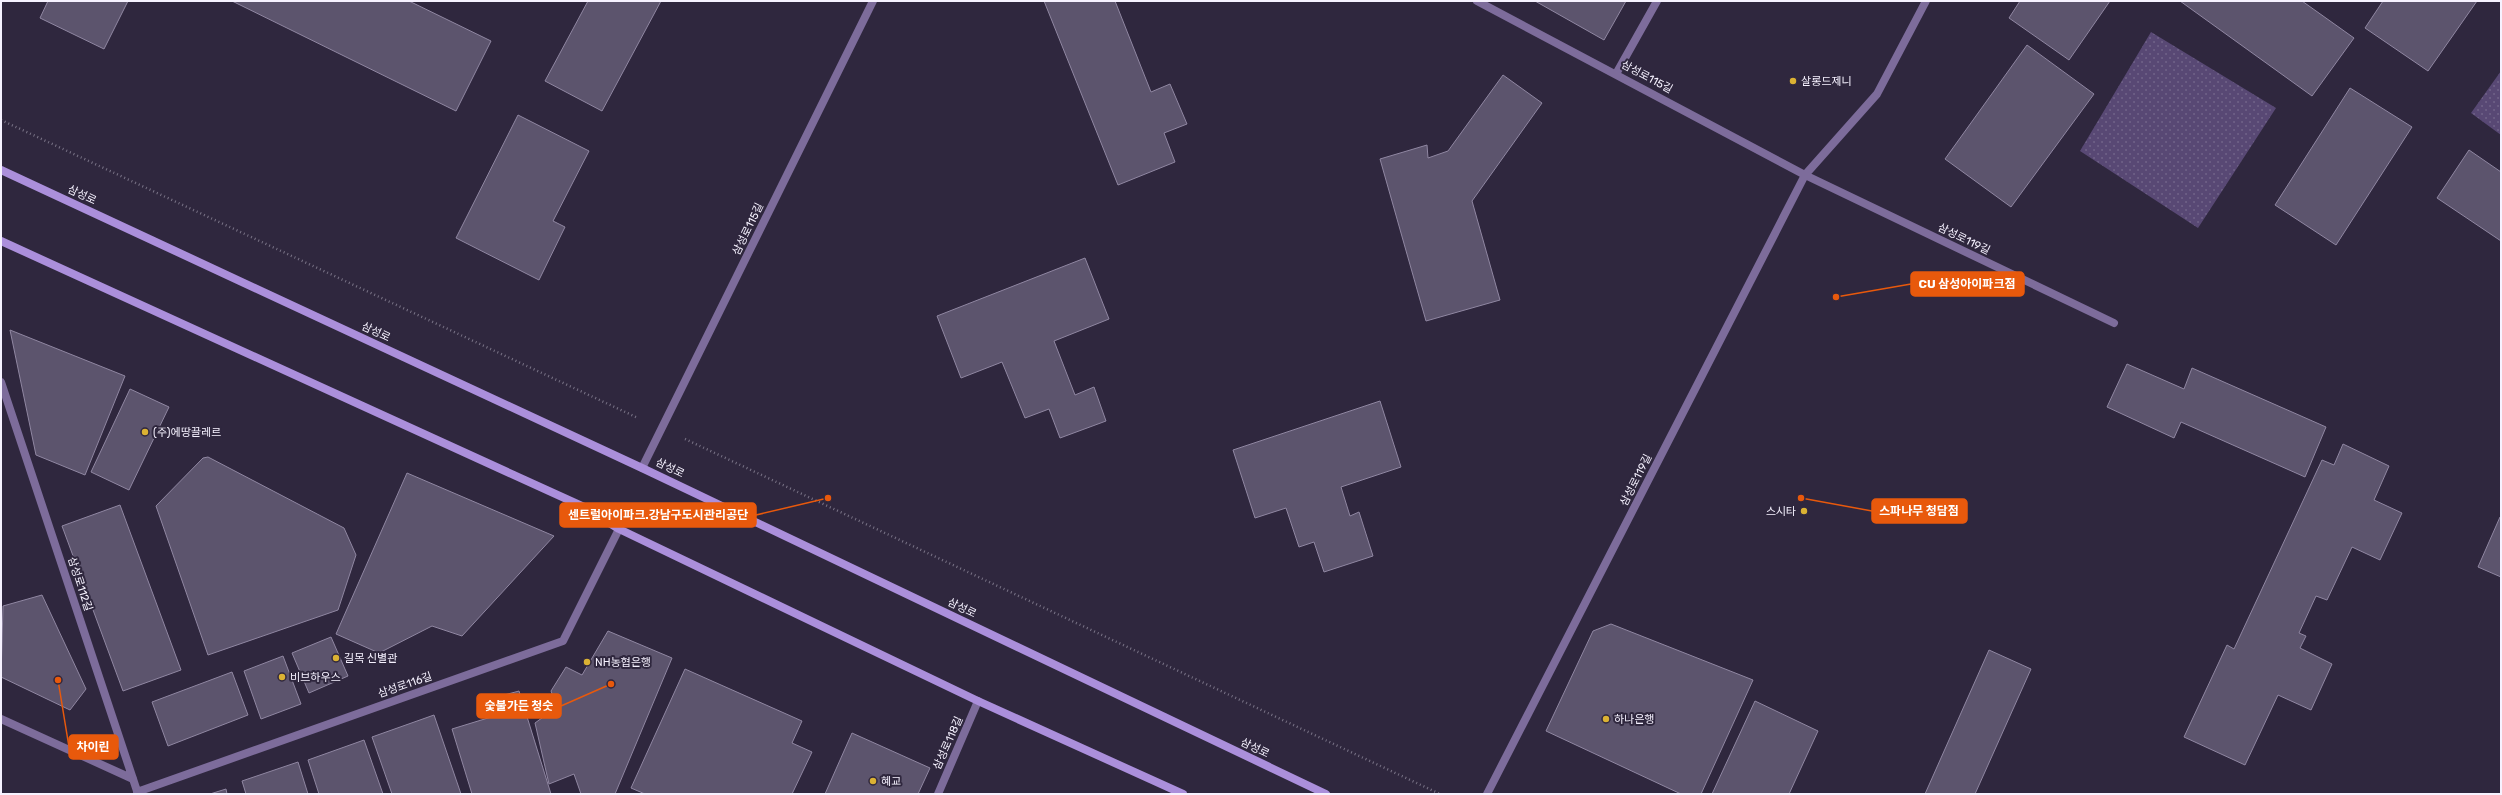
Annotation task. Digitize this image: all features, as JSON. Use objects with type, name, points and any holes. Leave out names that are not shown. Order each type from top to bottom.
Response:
[{"type":"main road","name":"삼성로","points":[[1,170],[642,468],[1326,794]]},
{"type":"main road","points":[[1,241],[584,507],[618,528],[978,701],[1182,794]]},
{"type":"street","name":"삼성로115길","points":[[642,468],[874,1]]},
{"type":"street","name":"삼성로115길","points":[[1477,1],[1804,175]]},
{"type":"street","points":[[1616,74],[1657,1]]},
{"type":"street","name":"삼성로119길","points":[[1488,794],[1804,175],[1877,94],[1926,1]]},
{"type":"street","name":"삼성로119길","points":[[1804,175],[2114,323]]},
{"type":"street","name":"삼성로112길","points":[[1,382],[137,793]]},
{"type":"street","name":"삼성로116길","points":[[137,793],[563,641],[618,528]]},
{"type":"street","name":"삼성로118길","points":[[938,794],[978,701]]},
{"type":"street","points":[[1,719],[133,779]]},
{"type":"path","points":[[1,120],[1440,794]]},
{"type":"shaded area","points":[[2151,32],[2276,108],[2198,228],[2080,151]]},
{"type":"shaded area","points":[[2501,71],[2501,135],[2471,113]]},
{"type":"building","points":[[48,1],[128,1],[104,49],[40,18]]},
{"type":"building","points":[[232,1],[409,1],[491,41],[456,111]]},
{"type":"building","points":[[588,1],[661,1],[602,111],[545,81]]},
{"type":"building","points":[[1044,1],[1115,1],[1151,92],[1170,84],[1187,124],[1164,133],[1175,162],[1118,185]]},
{"type":"building","points":[[1535,1],[1626,1],[1604,40]]},
{"type":"building","points":[[2020,1],[2110,1],[2069,60],[2009,18]]},
{"type":"building","points":[[2180,1],[2302,1],[2354,38],[2312,96]]},
{"type":"building","points":[[2383,1],[2477,1],[2428,71],[2365,28]]},
{"type":"building","points":[[2027,45],[2094,94],[2011,207],[1945,159]]},
{"type":"building","points":[[1503,75],[1542,103],[1472,201],[1500,300],[1426,321],[1380,159],[1427,145],[1428,158],[1448,151]]},
{"type":"building","points":[[2350,88],[2412,127],[2336,245],[2275,205]]},
{"type":"building","points":[[518,115],[589,151],[553,221],[565,227],[539,280],[456,238]]},
{"type":"building","points":[[2469,150],[2501,172],[2501,241],[2437,198]]},
{"type":"building","points":[[1085,258],[1109,319],[1054,341],[1075,395],[1094,387],[1106,421],[1060,438],[1049,409],[1025,418],[1002,362],[961,378],[937,316]]},
{"type":"building","points":[[10,330],[125,376],[85,475],[36,455]]},
{"type":"building","points":[[2127,364],[2184,389],[2192,368],[2326,427],[2305,477],[2181,422],[2174,438],[2107,407]]},
{"type":"building","points":[[130,389],[169,407],[129,490],[91,472]]},
{"type":"building","points":[[1380,401],[1401,467],[1341,487],[1350,516],[1359,512],[1373,556],[1324,572],[1314,542],[1299,547],[1286,508],[1255,518],[1233,450]]},
{"type":"building","points":[[2343,444],[2389,466],[2374,500],[2402,513],[2380,560],[2352,547],[2327,600],[2316,596],[2299,633],[2306,636],[2300,648],[2332,664],[2311,710],[2278,695],[2245,765],[2184,737],[2227,645],[2234,649],[2322,460],[2334,465]]},
{"type":"building","points":[[208,457],[344,528],[356,555],[338,610],[208,655],[156,506],[203,458]]},
{"type":"building","points":[[407,473],[554,536],[462,636],[432,626],[379,653],[336,634]]},
{"type":"building","points":[[120,505],[181,670],[123,691],[62,526]]},
{"type":"building","points":[[2500,517],[2501,518],[2501,577],[2478,567]]},
{"type":"building","points":[[42,595],[86,689],[70,710],[1,677],[3,606]]},
{"type":"building","points":[[1611,624],[1753,680],[1701,794],[1681,794],[1546,731],[1593,631]]},
{"type":"building","points":[[608,631],[672,658],[615,794],[581,794],[574,774],[549,784],[535,723],[557,707],[551,691],[566,667],[582,675]]},
{"type":"building","points":[[331,637],[348,676],[309,693],[292,653]]},
{"type":"building","points":[[1989,650],[2031,669],[1975,794],[1925,794]]},
{"type":"building","points":[[283,656],[301,704],[261,719],[244,671]]},
{"type":"building","points":[[685,669],[802,721],[792,743],[812,752],[792,794],[645,794],[631,788]]},
{"type":"building","points":[[232,672],[248,715],[168,746],[152,702]]},
{"type":"building","points":[[519,691],[551,794],[472,794],[452,729],[501,714],[497,697]]},
{"type":"building","points":[[1755,701],[1818,731],[1789,794],[1712,794]]},
{"type":"building","points":[[434,715],[461,794],[392,794],[372,737]]},
{"type":"building","points":[[852,733],[930,768],[918,794],[825,794]]},
{"type":"building","points":[[364,740],[383,794],[319,794],[308,760]]},
{"type":"building","points":[[298,762],[308,794],[246,794],[242,781]]},
{"type":"building","points":[[226,789],[227,794],[210,794]]},
{"type":"place","name":"살롱드제니","points":[[1793,81]]},
{"type":"place","name":"CU 삼성아이파크점","points":[[1836,297]]},
{"type":"place","name":"(주)에땅끌레르","points":[[145,432]]},
{"type":"place","name":"센트럴아이파크.강남구도시관리공단","points":[[828,498]]},
{"type":"place","name":"스파나무 청담점","points":[[1801,498]]},
{"type":"place","name":"스시타","points":[[1804,511]]},
{"type":"place","name":"길목 신별관","points":[[336,658]]},
{"type":"place","name":"NH농협은행","points":[[587,662]]},
{"type":"place","name":"비브하우스","points":[[282,677]]},
{"type":"place","name":"차이린","points":[[58,680]]},
{"type":"place","name":"숯불가든 청숫","points":[[611,684]]},
{"type":"place","name":"하나은행","points":[[1606,719]]},
{"type":"place","name":"혜교","points":[[873,781]]}]
